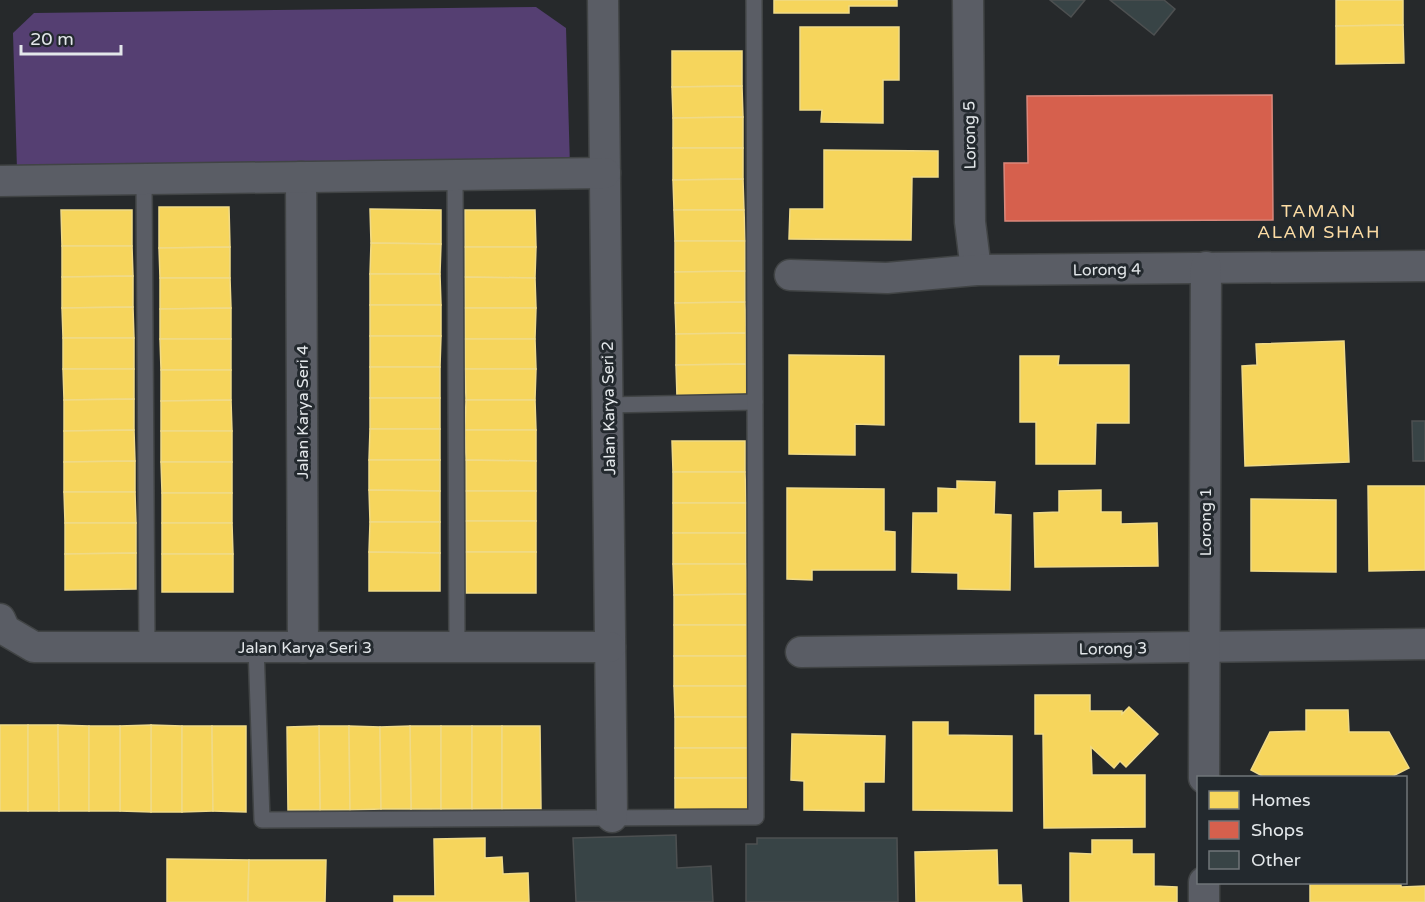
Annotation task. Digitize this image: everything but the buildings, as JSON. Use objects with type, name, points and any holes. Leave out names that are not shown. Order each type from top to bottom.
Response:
[{"type":"street","name":"Jalan Karya Seri 2","points":[[603,0],[612,817]]},
{"type":"street","name":"Lorong 5","points":[[968,0],[970,222],[976,270]]},
{"type":"street","points":[[0,181],[605,173]]},
{"type":"street","name":"Jalan Karya Seri 4","points":[[301,177],[303,647]]},
{"type":"street","name":"Lorong 4","points":[[790,275],[887,278],[976,270],[1425,266]]},
{"type":"street","name":"Lorong 1","points":[[1204,776],[1206,267]]},
{"type":"street","name":"Jalan Karya Seri 3","points":[[2,625],[34,647],[610,647]]},
{"type":"street","name":"Lorong 3","points":[[801,652],[1425,644]]},
{"type":"street","points":[[1204,884],[1204,902]]},
{"type":"lane","points":[[256,647],[262,820],[756,817],[754,0]]},
{"type":"lane","points":[[455,175],[457,647]]},
{"type":"lane","points":[[144,179],[147,647]]},
{"type":"lane","points":[[607,405],[755,402]]},
{"type":"shaded area","points":[[536,7],[566,28],[570,167],[17,170],[13,33],[34,13]]},
{"type":"district","name":"TAMAN ALAM SHAH","points":[[1319,221]]}]
